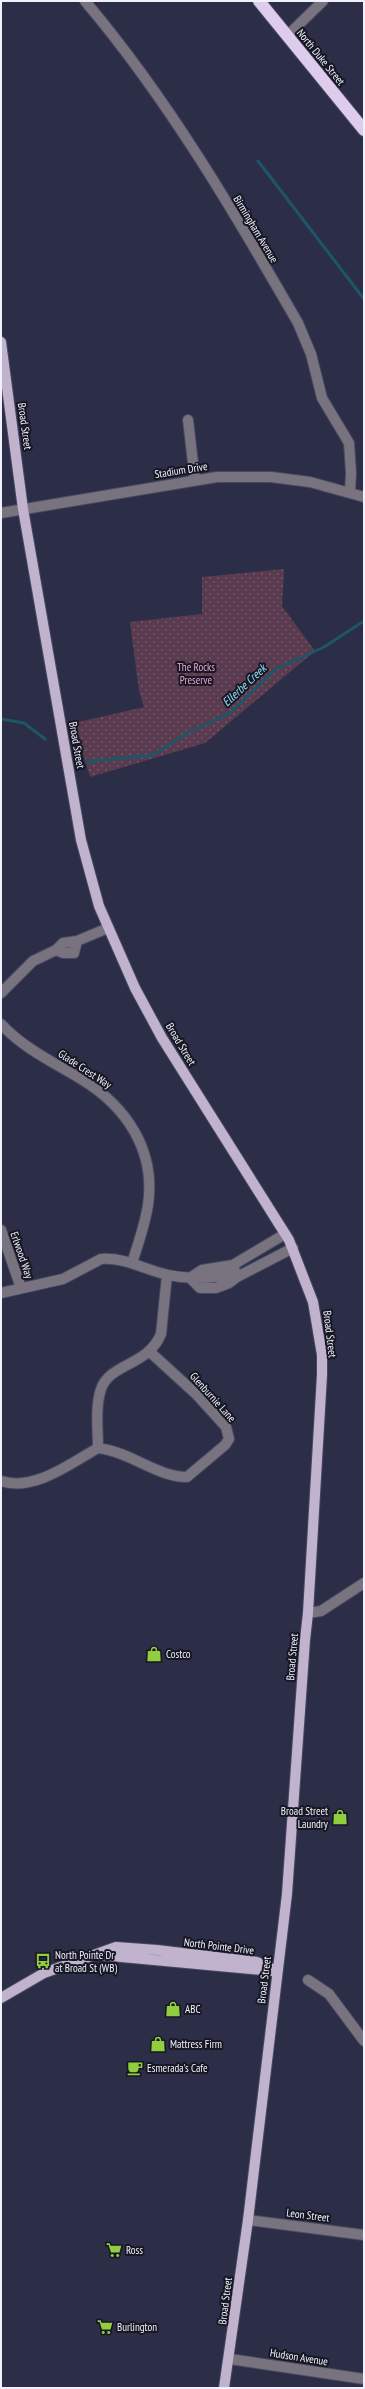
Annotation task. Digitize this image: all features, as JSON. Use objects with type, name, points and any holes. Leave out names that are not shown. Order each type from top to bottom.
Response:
[{"type":"highway","name":"North Duke Street","points":[[259,1],[364,130]]},
{"type":"main road","name":"Broad Street","points":[[1,342],[23,509],[88,871],[108,928],[135,988],[162,1038],[293,1248],[313,1302],[322,1355],[308,1613],[304,1646],[287,1894],[248,2220],[230,2359],[224,2388]]},
{"type":"main road","name":"North Pointe Drive","points":[[1,1998],[44,1973],[96,1955],[258,1972],[277,1971]]},
{"type":"street","name":"Birmingham Avenue","points":[[85,1],[134,61],[181,129],[298,323],[311,354],[322,398],[349,443],[351,474],[350,492]]},
{"type":"street","points":[[288,36],[323,1]]},
{"type":"street","points":[[188,420],[195,480]]},
{"type":"street","name":"Stadium Drive","points":[[1,513],[216,477],[271,477],[310,482],[364,497]]},
{"type":"street","points":[[1,993],[26,966],[56,950],[63,943],[78,941],[108,928]]},
{"type":"street","name":"Glade Crest Way","points":[[1,1024],[25,1046],[101,1092],[125,1114],[134,1129],[145,1155],[150,1180],[144,1225],[132,1263]]},
{"type":"street","name":"Erlwood Way","points":[[1,1230],[21,1288]]},
{"type":"street","points":[[190,1278],[202,1270],[232,1265],[285,1234]]},
{"type":"street","points":[[190,1278],[200,1288],[221,1287],[293,1248]]},
{"type":"street","points":[[1,1293],[63,1279],[101,1260],[118,1260],[132,1263],[167,1275],[190,1278],[224,1276],[232,1265]]},
{"type":"street","points":[[232,1265],[237,1277]]},
{"type":"street","points":[[1,1482],[28,1482],[45,1476],[98,1448],[99,1403],[101,1390],[106,1379],[150,1352],[161,1334],[167,1275]]},
{"type":"street","points":[[219,1276],[221,1287]]},
{"type":"street","name":"Glenburnie Lane","points":[[98,1448],[131,1457],[174,1477],[187,1477],[225,1445],[229,1439],[226,1427],[196,1394],[150,1352]]},
{"type":"street","points":[[308,1613],[321,1611],[364,1583]]},
{"type":"street","points":[[308,1980],[329,1994],[364,2040]]},
{"type":"street","name":"Leon Street","points":[[248,2220],[364,2235]]},
{"type":"street","name":"Hudson Avenue","points":[[230,2359],[364,2379]]},
{"type":"green space","name":"The Rocks Preserve","points":[[284,569],[282,606],[315,651],[205,743],[90,777],[74,723],[144,707],[139,691],[130,622],[202,614],[202,577]]},
{"type":"waterway","points":[[258,161],[364,299]]},
{"type":"waterway","name":"Ellerbe Creek","points":[[87,762],[153,755],[189,732],[230,713],[276,669],[324,647],[364,621]]},
{"type":"waterway","name":"Ellerbe Creek","points":[[1,719],[24,723],[45,739]]},
{"type":"place","name":"Costco","points":[[154,1654]]},
{"type":"place","name":"Broad Street Laundry","points":[[340,1817]]},
{"type":"place","name":"North Pointe Dr at Broad St (WB)","points":[[43,1961]]},
{"type":"place","name":"ABC","points":[[173,2009]]},
{"type":"place","name":"Mattress Firm","points":[[158,2044]]},
{"type":"place","name":"Esmerada's Cafe","points":[[135,2068]]},
{"type":"place","name":"Ross","points":[[114,2250]]},
{"type":"place","name":"Burlington","points":[[105,2327]]}]
